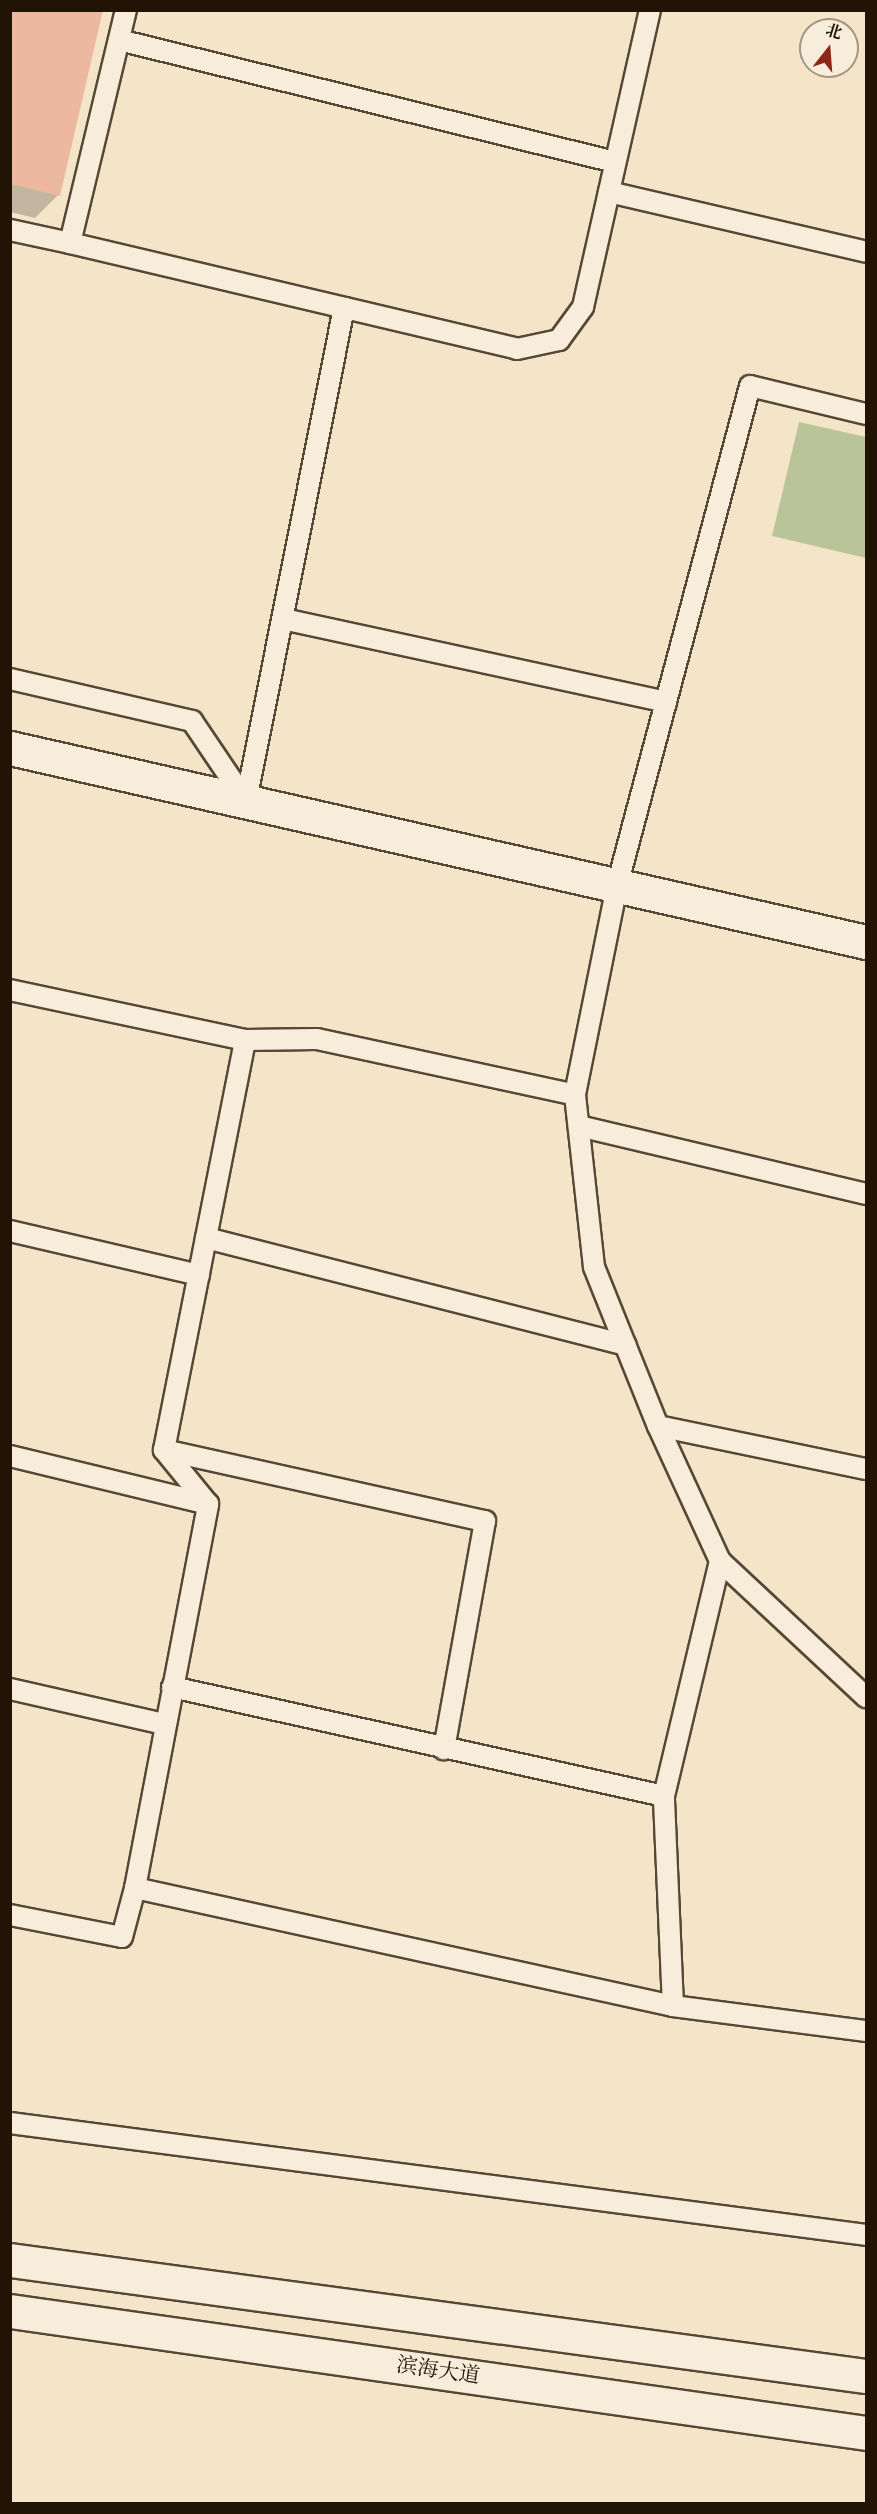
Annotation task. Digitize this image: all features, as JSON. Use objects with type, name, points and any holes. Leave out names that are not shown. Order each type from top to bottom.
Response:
[{"type":"main road","points":[[10,748],[867,942]]},
{"type":"main road","points":[[10,2260],[867,2376]]},
{"type":"main road","name":"滨海大道","points":[[10,2311],[867,2433]]},
{"type":"lane","points":[[70,243],[126,10]]},
{"type":"lane","points":[[10,230],[517,349],[559,340],[583,307],[650,10]]},
{"type":"lane","points":[[119,40],[615,162]]},
{"type":"lane","points":[[609,192],[867,252]]},
{"type":"lane","points":[[246,801],[344,308]]},
{"type":"lane","points":[[867,414],[750,386],[617,886],[575,1095],[594,1267],[658,1426],[720,1561],[867,1697]]},
{"type":"lane","points":[[283,619],[666,702]]},
{"type":"lane","points":[[10,679],[192,721],[246,801]]},
{"type":"lane","points":[[10,990],[245,1040],[317,1039],[575,1095]]},
{"type":"lane","points":[[164,1450],[245,1040]]},
{"type":"lane","points":[[579,1126],[867,1194]]},
{"type":"lane","points":[[10,1231],[199,1275]]},
{"type":"lane","points":[[206,1238],[626,1345]]},
{"type":"lane","points":[[658,1426],[867,1469]]},
{"type":"lane","points":[[164,1450],[208,1504]]},
{"type":"lane","points":[[164,1450],[485,1521],[444,1749]]},
{"type":"lane","points":[[10,1456],[208,1504]]},
{"type":"lane","points":[[10,1915],[122,1937],[135,1888],[164,1724],[208,1504]]},
{"type":"lane","points":[[673,2006],[664,1796],[720,1561]]},
{"type":"lane","points":[[172,1687],[664,1796]]},
{"type":"lane","points":[[10,1689],[164,1724]]},
{"type":"lane","points":[[135,1888],[673,2006],[867,2031]]},
{"type":"lane","points":[[10,2123],[867,2235]]},
{"type":"green space","points":[[799,422],[866,437],[866,558],[772,536]]},
{"type":"building","points":[[10,10],[103,10],[60,196],[10,184]]}]
